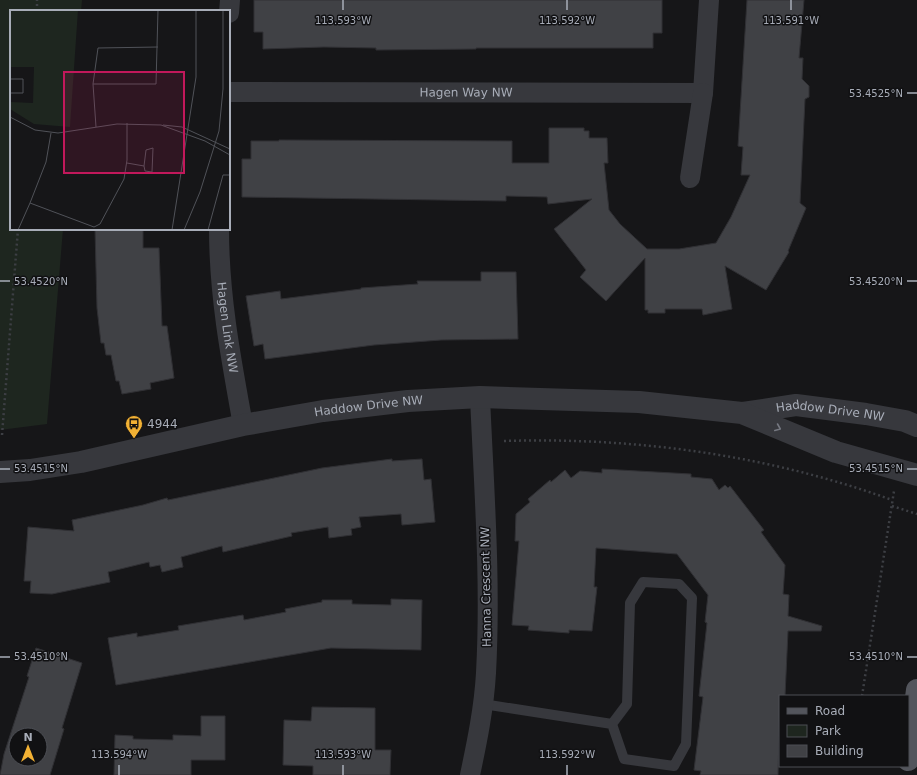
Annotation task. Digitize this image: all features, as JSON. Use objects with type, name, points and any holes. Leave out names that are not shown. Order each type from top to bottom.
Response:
[{"type":"main road","points":[[909,752],[917,690]]},
{"type":"street","points":[[229,10],[230,0]]},
{"type":"street","points":[[690,178],[704,93],[709,0]]},
{"type":"street","name":"Hagen Way NW","points":[[230,92],[704,93]]},
{"type":"street","name":"Hagen Link NW","points":[[219,230],[221,290],[225,325],[243,425]]},
{"type":"street","name":"Haddow Drive NW","points":[[0,472],[30,470],[81,462],[243,425],[323,411],[408,400],[480,397],[639,402],[742,413],[796,405],[866,414],[904,421],[917,426]]},
{"type":"street","name":"Hanna Crescent NW","points":[[470,775],[483,704],[486,674],[488,573],[480,397]]},
{"type":"street","name":"Haddow Drive NW","points":[[742,413],[836,452],[917,475]]},
{"type":"lane","points":[[643,582],[679,584],[692,598],[686,744],[674,766],[624,759],[612,724],[627,704],[630,603],[643,582]]},
{"type":"lane","points":[[483,704],[612,724]]},
{"type":"path","points":[[36,10],[37,0]]},
{"type":"path","points":[[2,435],[18,230]]},
{"type":"path","points":[[501,441],[576,442],[710,454],[782,467],[864,490],[892,500]]},
{"type":"path","points":[[862,695],[894,488]]},
{"type":"path","points":[[892,506],[917,514]]},
{"type":"green space","points":[[0,0],[82,0],[81,10],[10,10],[10,230],[63,230],[47,424],[0,430]]},
{"type":"building","points":[[254,0],[662,0],[662,33],[653,33],[653,48],[476,48],[376,50],[376,48],[324,47],[263,49],[263,32],[254,32]]},
{"type":"building","points":[[747,0],[804,0],[799,58],[803,58],[802,79],[809,86],[809,97],[805,99],[800,203],[806,208],[788,251],[789,252],[766,290],[725,266],[732,309],[703,315],[702,309],[665,309],[665,313],[648,313],[648,310],[645,310],[645,258],[606,301],[580,277],[586,270],[554,229],[592,199],[548,204],[547,197],[506,196],[506,201],[242,197],[242,159],[251,159],[251,141],[512,141],[512,163],[549,163],[549,128],[584,128],[584,131],[589,131],[589,138],[607,138],[608,163],[604,163],[609,210],[620,224],[647,249],[679,249],[716,243],[731,217],[750,175],[741,175],[743,147],[738,146]]},
{"type":"building","points":[[95,230],[143,230],[143,248],[159,248],[162,326],[167,326],[174,378],[150,383],[151,389],[122,394],[119,381],[116,381],[111,355],[106,355],[104,343],[101,343],[97,308]]},
{"type":"building","points":[[481,272],[516,272],[518,339],[441,340],[374,345],[265,359],[263,344],[254,346],[246,296],[280,291],[281,299],[361,288],[418,284],[417,281],[481,281]]},
{"type":"building","points":[[392,459],[392,461],[422,459],[424,480],[431,479],[435,522],[402,525],[401,514],[359,517],[361,527],[351,529],[352,535],[329,538],[328,527],[291,533],[292,536],[223,552],[222,546],[181,557],[183,567],[162,572],[160,565],[150,567],[149,562],[108,572],[110,582],[52,594],[30,593],[31,581],[24,581],[28,527],[74,531],[72,520],[143,505],[167,498],[168,500],[322,468]]},
{"type":"building","points":[[602,469],[691,474],[691,477],[712,479],[719,490],[725,485],[728,488],[730,486],[764,530],[761,532],[785,565],[783,594],[789,595],[788,616],[822,626],[821,631],[788,631],[785,695],[779,695],[778,775],[700,775],[701,771],[694,770],[703,697],[699,696],[707,623],[705,622],[708,595],[677,554],[596,548],[594,587],[597,587],[592,631],[569,630],[569,633],[528,630],[529,626],[512,625],[519,541],[515,541],[516,514],[530,502],[528,499],[550,480],[551,482],[565,470],[571,478],[580,471],[602,473]]},
{"type":"building","points":[[391,599],[422,600],[421,650],[331,648],[116,685],[108,638],[137,633],[137,637],[179,630],[178,626],[243,615],[244,620],[286,612],[285,609],[322,602],[322,600],[352,600],[352,604],[391,605]]},
{"type":"building","points":[[36,648],[82,663],[62,728],[64,729],[50,775],[0,775],[8,742],[8,767],[48,767],[48,727],[13,727],[29,677],[27,676]]},
{"type":"building","points":[[312,707],[375,708],[375,750],[391,750],[390,775],[313,775],[313,766],[283,765],[284,720],[311,721]]},
{"type":"building","points":[[201,716],[225,716],[225,760],[191,760],[191,775],[114,775],[115,735],[133,736],[133,739],[173,740],[173,735],[201,736]]},
{"type":"place","name":"4944","points":[[134,439]]}]
